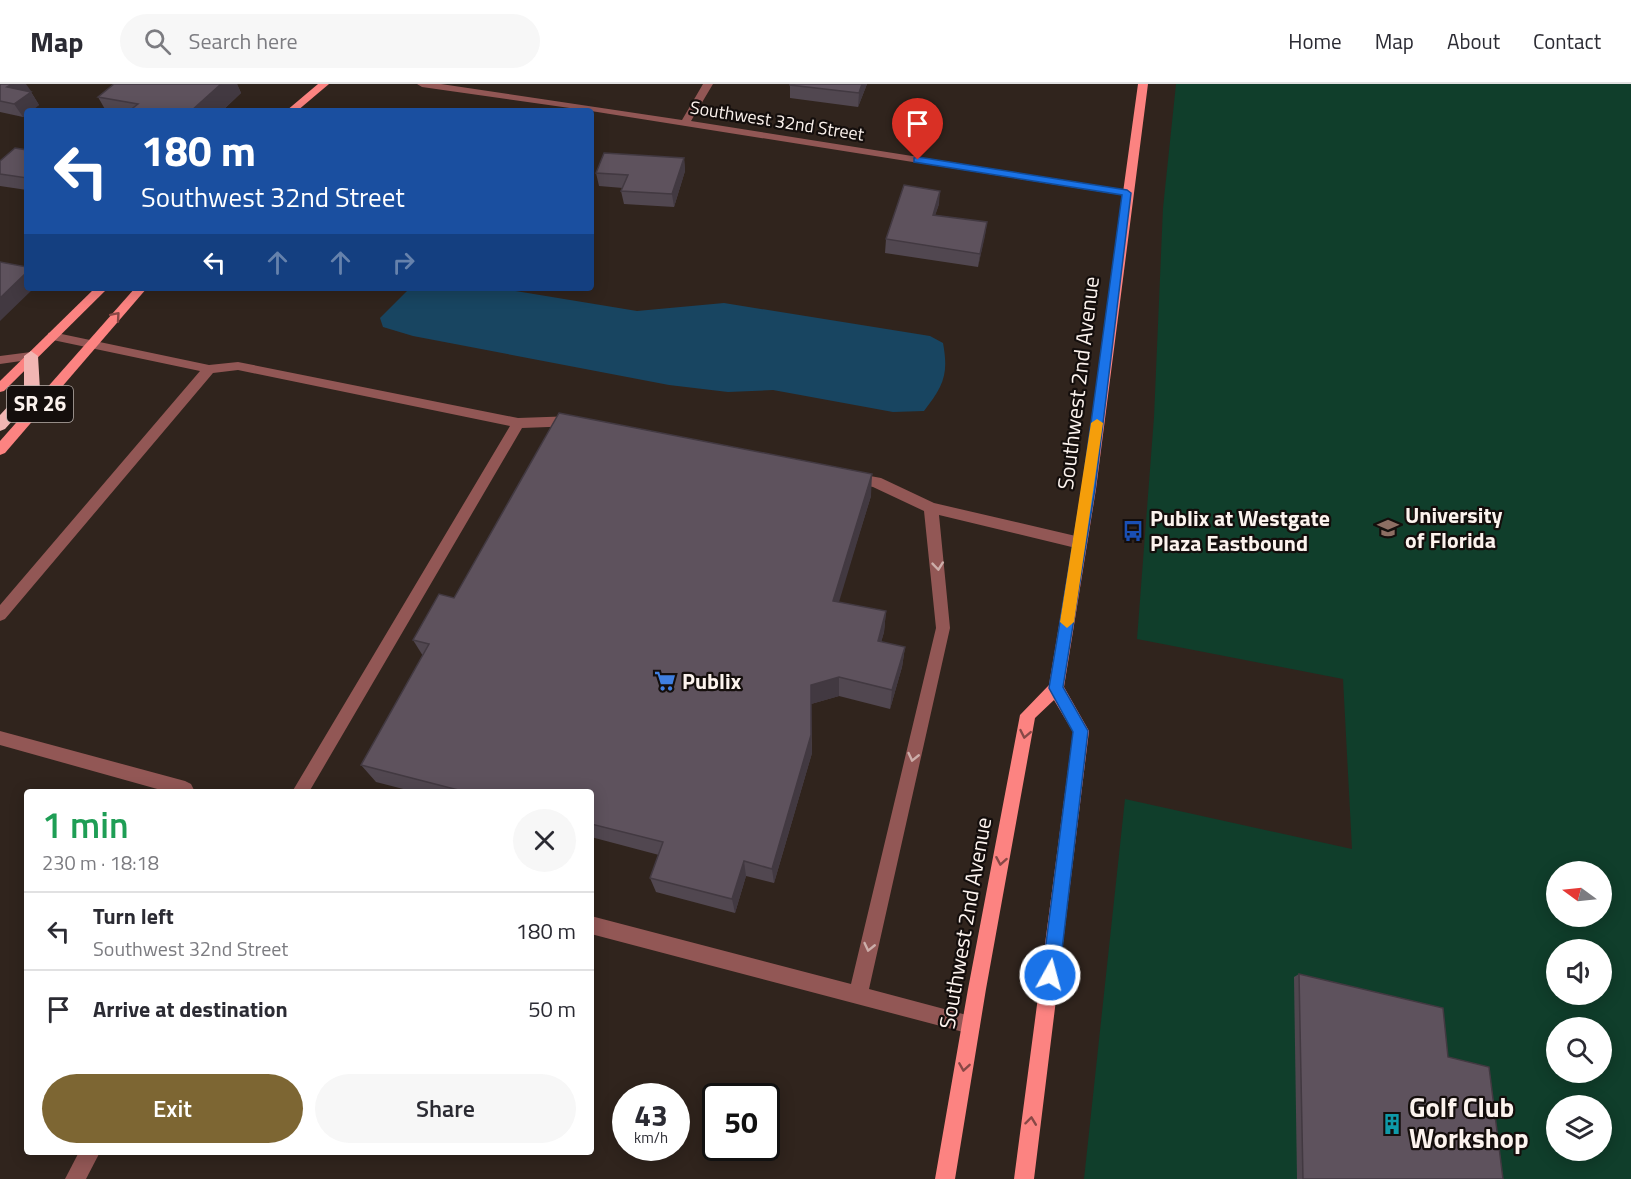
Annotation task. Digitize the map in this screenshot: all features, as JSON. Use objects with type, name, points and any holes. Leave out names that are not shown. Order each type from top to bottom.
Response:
[{"type":"highway","points":[[0,425],[32,390],[31,356]]},
{"type":"main road","points":[[295,108],[324,84]]},
{"type":"main road","points":[[311,108],[328,84]]},
{"type":"main road","name":"Southwest 2nd Avenue","points":[[945,1179],[1028,715],[1056,688],[1080,543],[1143,84]]},
{"type":"main road","name":"SR 26","points":[[0,388],[99,291]]},
{"type":"main road","name":"SR 26","points":[[0,450],[138,291]]},
{"type":"main road","points":[[1024,1179],[1081,731],[1056,688]]},
{"type":"street","name":"Southwest 32nd Street","points":[[422,84],[584,108]]},
{"type":"street","points":[[685,123],[708,84]]},
{"type":"street","name":"Southwest 32nd Street","points":[[594,110],[1127,193]]},
{"type":"street","points":[[52,336],[209,369],[238,366],[518,423],[578,421],[589,423]]},
{"type":"street","points":[[0,360],[31,356]]},
{"type":"street","points":[[0,615],[209,369]]},
{"type":"street","points":[[302,789],[518,423]]},
{"type":"street","points":[[842,475],[876,483],[931,508],[1080,543]]},
{"type":"street","points":[[858,996],[944,628],[931,508]]},
{"type":"street","points":[[0,738],[184,789]]},
{"type":"street","points":[[594,927],[971,1025]]},
{"type":"street","points":[[75,1179],[88,1155]]},
{"type":"green space","name":"University of Florida","points":[[1176,84],[1631,84],[1631,1179],[1084,1179],[1125,799],[1352,849],[1343,679],[1137,639],[1154,417],[1163,208]]},
{"type":"water","points":[[407,291],[516,291],[637,311],[724,303],[930,336],[943,343],[945,372],[940,387],[924,411],[893,412],[773,390],[728,392],[669,385],[413,336],[383,327],[380,318]]},
{"type":"building","points":[[0,84],[12,84],[7,87],[31,92],[14,104],[0,101]]},
{"type":"building","points":[[114,84],[221,84],[194,108],[133,108],[138,104],[98,97]]},
{"type":"building","points":[[790,84],[862,84],[859,93]]},
{"type":"building","points":[[15,148],[24,150],[24,178],[0,174],[0,161]]},
{"type":"building","points":[[604,153],[684,158],[672,194],[621,191],[628,175],[596,173]]},
{"type":"building","points":[[904,185],[940,191],[933,215],[987,222],[980,254],[886,239]]},
{"type":"building","points":[[0,262],[24,266],[24,275],[0,298]]},
{"type":"building","name":"Publix","points":[[559,413],[872,474],[833,601],[886,611],[878,641],[905,647],[892,690],[839,677],[811,685],[811,735],[772,869],[744,861],[732,899],[650,878],[663,842],[594,825],[594,789],[454,789],[361,765],[429,644],[413,640],[439,594],[454,598]]},
{"type":"building","name":"Golf Club Workshop","points":[[1299,974],[1443,1008],[1448,1057],[1489,1067],[1503,1179],[1303,1179]]},
{"type":"slow traffic","points":[[1067,622],[1089,489],[1097,423]]},
{"type":"place","name":"University of Florida","points":[[1388,528]]},
{"type":"place","name":"Publix at Westgate Plaza Eastbound","points":[[1133,531]]},
{"type":"place","name":"Publix","points":[[665,681]]},
{"type":"place","name":"Golf Club Workshop","points":[[1392,1124]]},
{"type":"route","points":[[918,160],[1127,193],[1089,489],[1056,688],[1081,731],[1050,975]]}]
